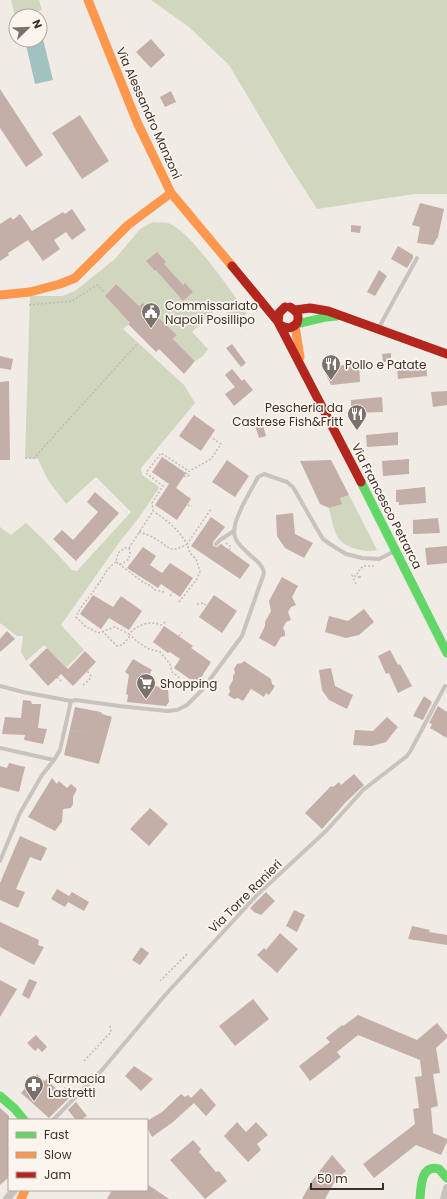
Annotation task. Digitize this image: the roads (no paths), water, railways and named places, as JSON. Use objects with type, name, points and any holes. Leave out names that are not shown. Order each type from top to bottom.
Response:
[{"type":"street","name":"Via Alessandro Manzoni","points":[[88,0],[137,122],[171,193],[280,324]]},
{"type":"street","points":[[0,295],[30,292],[60,284],[75,278],[128,225],[171,193]]},
{"type":"street","points":[[262,302],[278,308],[285,307],[295,310],[315,308],[328,311],[446,354]]},
{"type":"street","points":[[285,307],[278,314],[277,318],[280,324],[287,328],[326,317],[344,316]]},
{"type":"street","points":[[295,310],[299,317],[296,325]]},
{"type":"street","name":"Via Francesco Petrarca","points":[[280,324],[447,653]]},
{"type":"street","name":"Via Francesco Petrarca","points":[[296,325],[299,354],[303,370]]},
{"type":"street","points":[[0,1096],[15,1109],[23,1119]]},
{"type":"street","points":[[420,1199],[425,1172],[435,1168],[441,1170],[447,1178]]},
{"type":"street","points":[[444,1199],[447,1188]]},
{"type":"lane","points":[[378,329],[418,258]]},
{"type":"lane","points":[[0,686],[71,701],[76,700],[119,706],[172,711],[187,705],[202,690],[242,636],[264,573],[263,567],[237,542],[234,532],[236,521],[258,477],[264,474],[287,482],[293,487],[323,538],[346,554],[362,558],[379,559],[396,550]]},
{"type":"lane","points":[[216,544],[234,532]]},
{"type":"lane","name":"Via Torre Ranieri","points":[[54,1119],[102,1070],[166,994],[257,895],[308,848],[363,790],[407,756],[445,686]]},
{"type":"lane","points":[[0,861],[20,813],[42,775],[54,760],[62,744],[71,701]]},
{"type":"lane","points":[[0,748],[54,760]]},
{"type":"water","points":[[27,48],[45,48],[53,80],[35,84]]},
{"type":"place","name":"Commissariato Napoli Posillipo","points":[[151,329]]},
{"type":"place","name":"Pollo e Patate","points":[[331,381]]},
{"type":"place","name":"Pescheria da Castrese Fish&Fritt","points":[[357,431]]},
{"type":"place","name":"Shopping","points":[[146,700]]},
{"type":"place","name":"Farmacia Lastretti","points":[[34,1102]]}]
